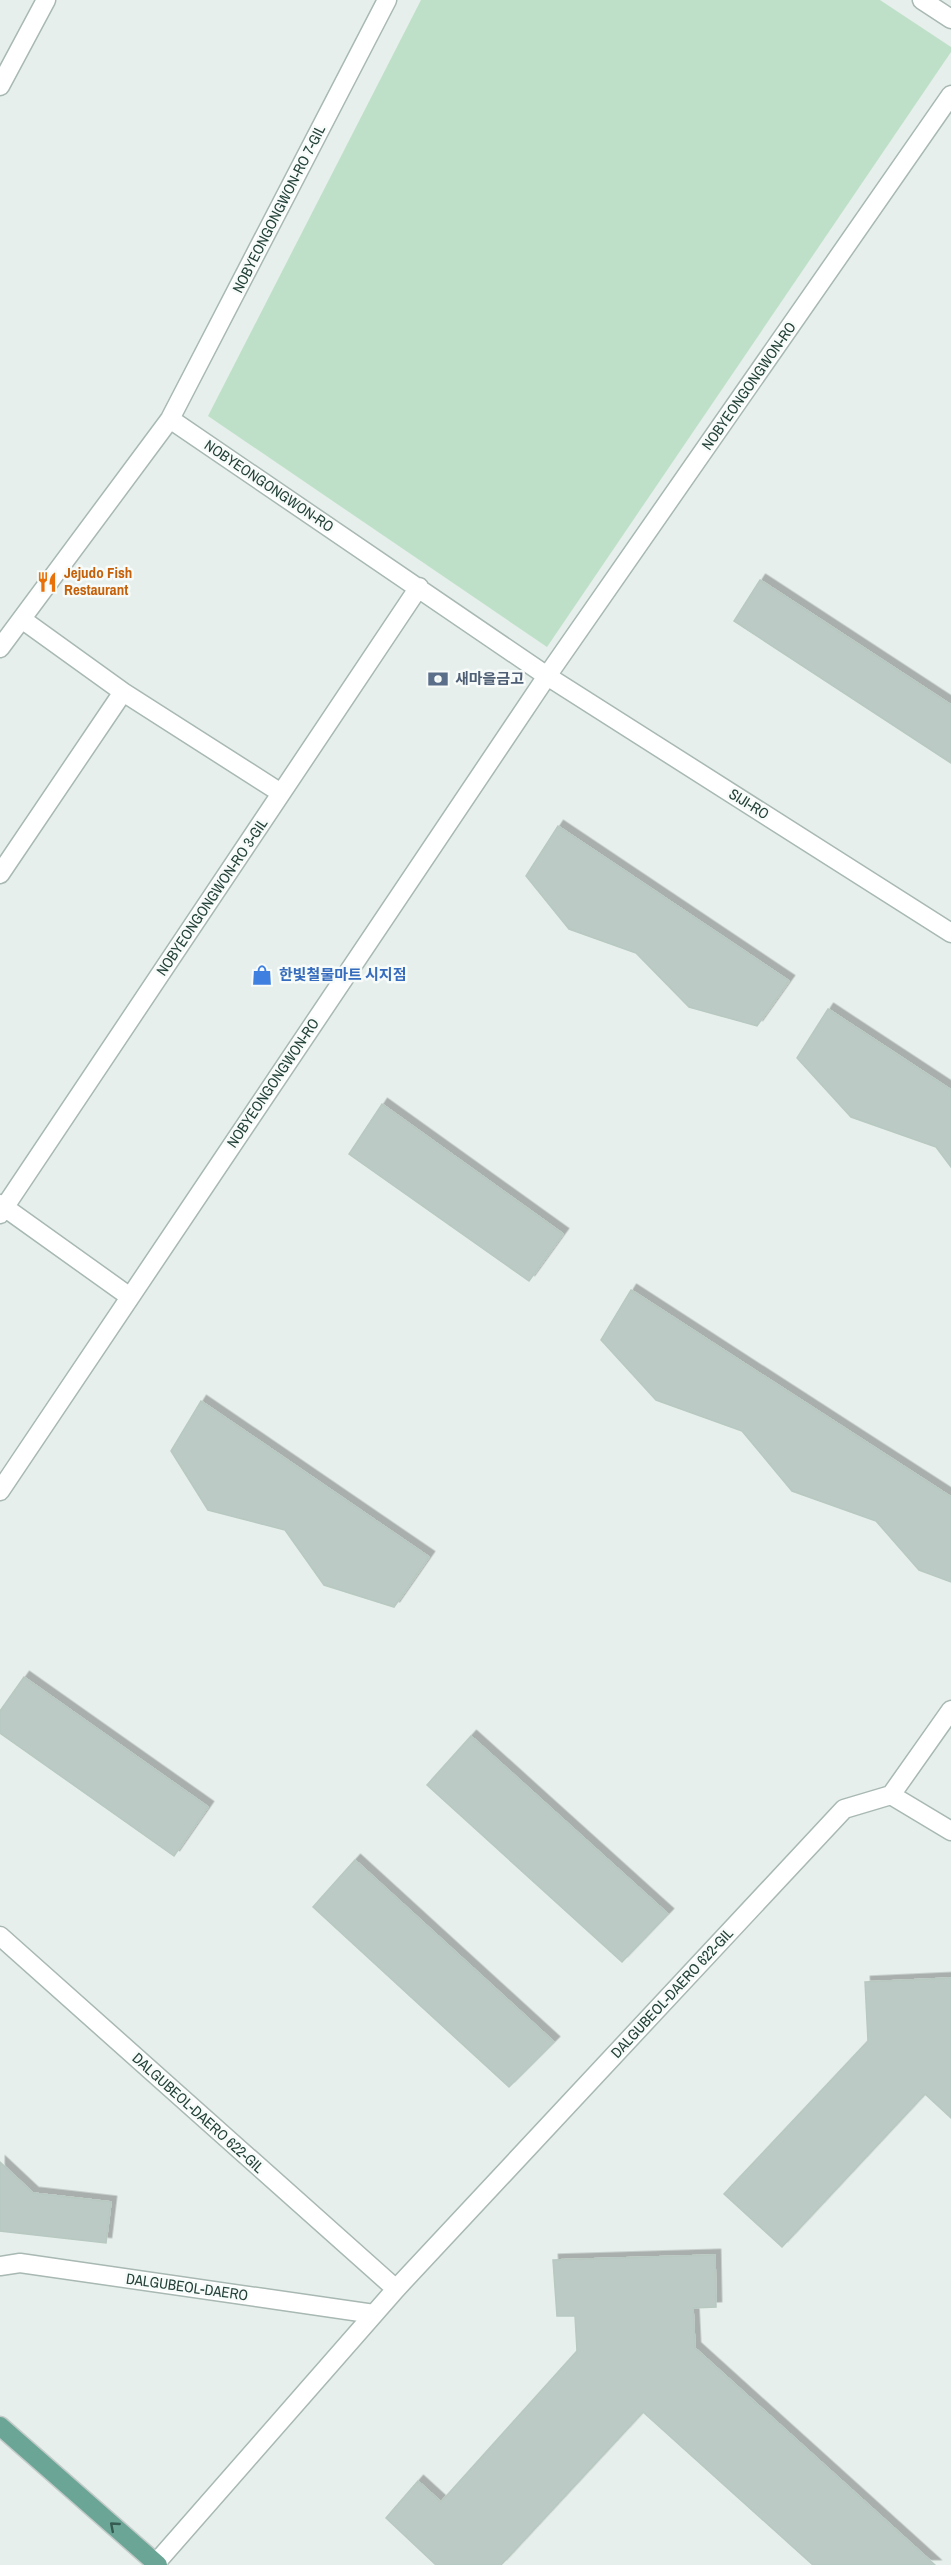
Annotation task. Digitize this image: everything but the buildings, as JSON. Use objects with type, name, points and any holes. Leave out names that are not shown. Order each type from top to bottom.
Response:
[{"type":"main road","points":[[0,2426],[157,2564]]},
{"type":"street","points":[[0,86],[46,0]]},
{"type":"street","name":"NOBYEONGONGWON-RO 7-GIL","points":[[170,419],[387,0]]},
{"type":"street","points":[[922,0],[951,19]]},
{"type":"street","name":"NOBYEONGONGWON-RO","points":[[0,1491],[547,676],[951,95]]},
{"type":"street","points":[[0,648],[23,621],[170,419]]},
{"type":"street","name":"NOBYEONGONGWON-RO","points":[[170,419],[547,676]]},
{"type":"street","name":"NOBYEONGONGWON-RO 3-GIL","points":[[130,1297],[2,1208],[419,587]]},
{"type":"street","points":[[23,621],[123,692],[282,793]]},
{"type":"street","name":"SIJI-RO","points":[[547,676],[951,933]]},
{"type":"street","points":[[0,874],[123,692]]},
{"type":"street","points":[[951,1710],[891,1795],[951,1831]]},
{"type":"street","name":"DALGUBEOL-DAERO 622-GIL","points":[[157,2564],[396,2289],[844,1809],[891,1795]]},
{"type":"street","name":"DALGUBEOL-DAERO 622-GIL","points":[[0,1936],[396,2289]]},
{"type":"street","name":"DALGUBEOL-DAERO","points":[[0,2266],[20,2263],[374,2314]]},
{"type":"green space","points":[[421,0],[880,0],[951,47],[951,52],[547,647],[208,416]]},
{"type":"place","name":"Jejudo Fish Restaurant","points":[[47,582]]},
{"type":"place","name":"새마을금고","points":[[438,679]]},
{"type":"place","name":"한빛철물마트 시지점","points":[[262,975]]}]
